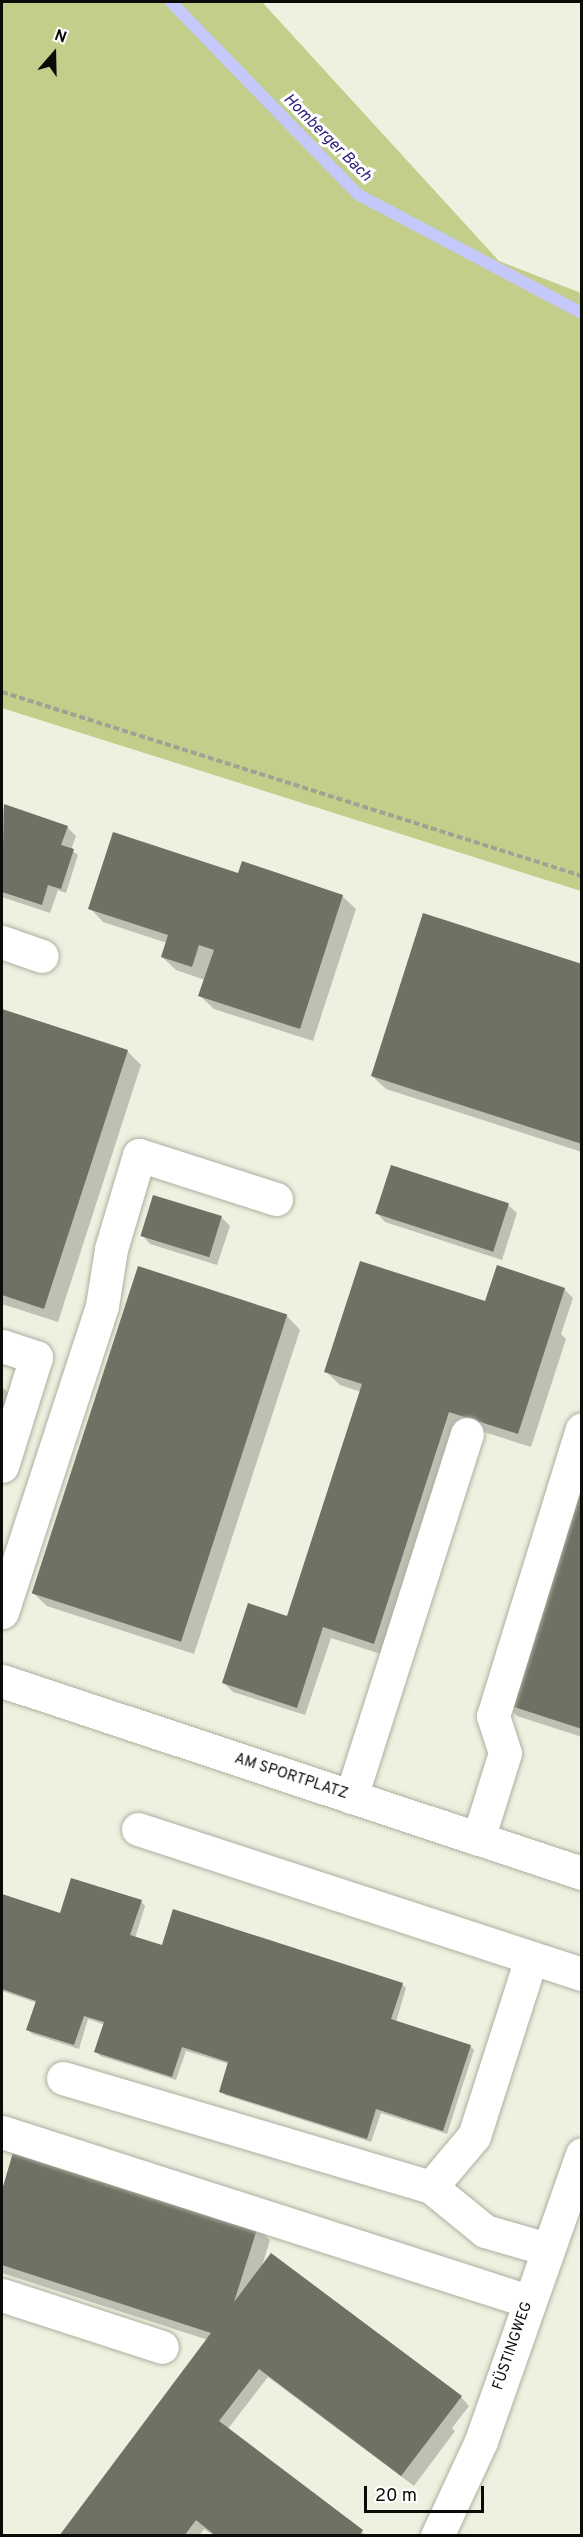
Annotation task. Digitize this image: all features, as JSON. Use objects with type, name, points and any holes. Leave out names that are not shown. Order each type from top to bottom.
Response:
[{"type":"street","points":[[2,942],[42,956]]},
{"type":"street","points":[[2,1612],[102,1306],[111,1249],[139,1155],[276,1200]]},
{"type":"street","points":[[2,1346],[36,1357],[2,1466]]},
{"type":"street","points":[[478,1839],[505,1753],[493,1716],[582,1429]]},
{"type":"street","points":[[351,1797],[467,1434]]},
{"type":"street","name":"AM SPORTPLATZ","points":[[2,1681],[582,1873]]},
{"type":"street","points":[[138,1829],[582,1974]]},
{"type":"street","points":[[431,2187],[474,2136],[531,1958]]},
{"type":"street","points":[[63,2078],[431,2187],[485,2231],[547,2250]]},
{"type":"street","points":[[2,2132],[528,2301]]},
{"type":"street","name":"FÜSTINGWEG","points":[[437,2535],[481,2440],[528,2301],[582,2154]]},
{"type":"street","points":[[2,2295],[162,2347]]},
{"type":"path","points":[[2,692],[582,876]]},
{"type":"green space","points":[[2,2],[262,2],[499,261],[581,293],[581,891],[2,708]]},
{"type":"building","points":[[4,804],[68,826],[61,845],[74,849],[61,889],[48,885],[42,905],[2,892]]},
{"type":"building","points":[[113,832],[238,873],[242,861],[343,895],[300,1029],[198,996],[214,950],[199,945],[192,967],[161,957],[168,935],[88,909]]},
{"type":"building","points":[[423,913],[582,964],[582,1144],[371,1076]]},
{"type":"building","points":[[2,1009],[128,1050],[44,1309],[2,1295]]},
{"type":"building","points":[[391,1165],[509,1203],[493,1252],[375,1214]]},
{"type":"building","points":[[153,1195],[222,1216],[209,1257],[140,1236]]},
{"type":"building","points":[[360,1261],[485,1301],[497,1265],[565,1288],[518,1434],[449,1412],[374,1644],[323,1627],[297,1708],[222,1683],[248,1603],[287,1616],[362,1384],[324,1372]]},
{"type":"building","points":[[138,1266],[287,1315],[181,1642],[32,1593]]},
{"type":"building","points":[[582,1459],[582,1729],[502,1703]]},
{"type":"building","points":[[71,1878],[142,1900],[130,1935],[162,1945],[173,1909],[403,1983],[391,2019],[471,2045],[443,2131],[376,2109],[367,2139],[219,2092],[228,2062],[182,2047],[172,2077],[94,2052],[104,2022],[84,2016],[74,2045],[26,2030],[36,2001],[2,1989],[2,1894],[60,1913]]},
{"type":"building","points":[[14,2149],[258,2226],[234,2302],[271,2253],[462,2396],[401,2476],[259,2369],[219,2421],[363,2530],[359,2536],[216,2536],[196,2520],[184,2536],[59,2536],[211,2333],[2,2265],[2,2190]]},
{"type":"waterway","name":"Homberger Bach","points":[[171,2],[359,195],[582,313]]}]
